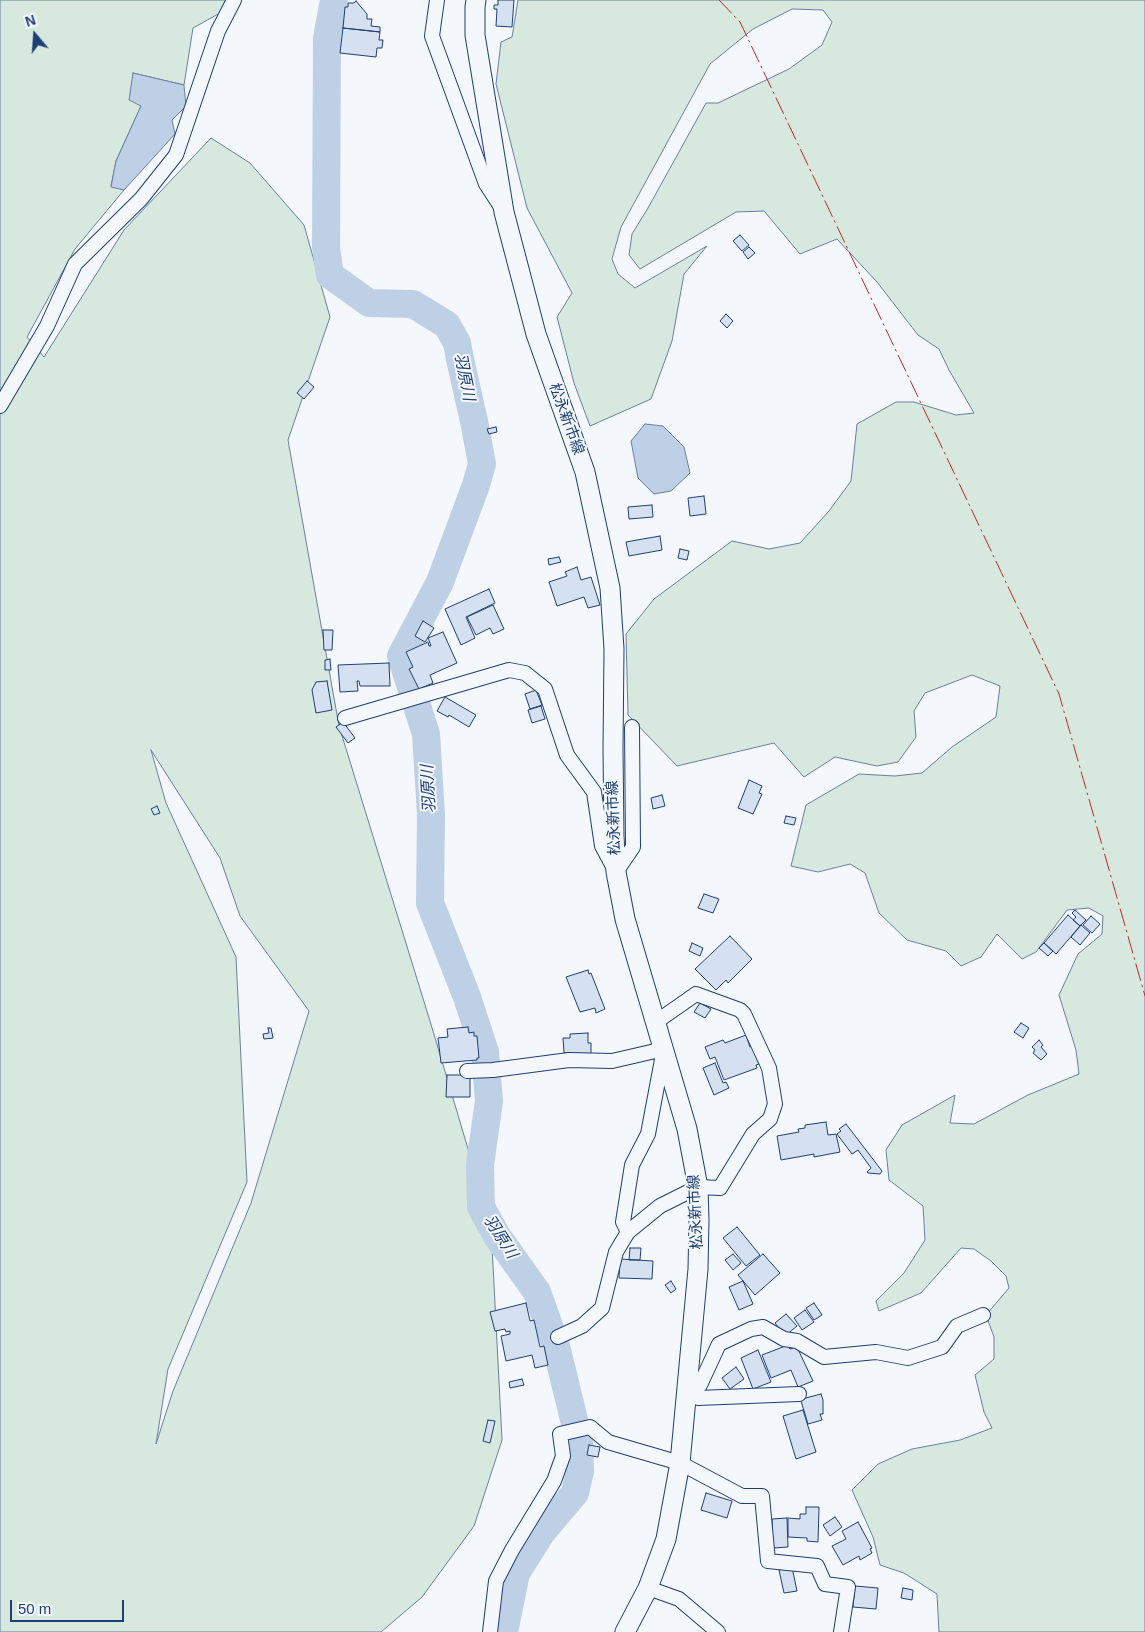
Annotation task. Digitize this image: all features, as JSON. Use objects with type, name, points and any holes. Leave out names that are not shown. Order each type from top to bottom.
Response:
[{"type":"main road","name":"松永新市線","points":[[476,0],[475,35],[504,212],[536,334],[585,472],[610,588],[614,648],[613,768],[616,872],[625,919],[688,1129],[698,1187],[698,1268],[680,1463],[666,1539],[648,1588],[625,1632]]},
{"type":"street","points":[[0,406],[47,326],[75,264],[141,199],[176,155],[218,32],[234,0]]},
{"type":"street","points":[[437,0],[432,36],[486,184],[504,212]]},
{"type":"street","points":[[345,718],[509,670],[525,673],[545,689],[567,755],[594,792],[602,846],[616,872],[633,847],[632,727]]},
{"type":"street","points":[[558,1337],[582,1326],[602,1308],[616,1252],[628,1232],[660,1206],[698,1187],[720,1188],[753,1134],[770,1120],[775,1104],[769,1068],[744,1014],[740,1010],[696,994],[656,1022]]},
{"type":"street","points":[[467,1071],[493,1070],[569,1060],[612,1061],[664,1049],[648,1134],[632,1165],[623,1222],[628,1232]]},
{"type":"street","points":[[687,1393],[700,1385],[719,1344],[751,1329],[763,1327],[784,1339],[797,1341],[824,1357],[876,1352],[908,1358],[942,1347],[957,1326],[982,1315]]},
{"type":"street","points":[[687,1393],[698,1398],[799,1394]]},
{"type":"street","points":[[490,1632],[496,1581],[512,1550],[554,1481],[563,1456],[560,1434],[590,1427],[608,1442],[680,1463],[742,1496],[762,1496],[768,1561],[817,1566],[825,1584],[848,1587],[842,1632]]},
{"type":"street","points":[[648,1588],[678,1599],[718,1632]]},
{"type":"shaded area","points":[[0,0],[226,0],[220,13],[193,28],[184,85],[133,73],[141,106],[116,161],[111,186],[124,190],[75,249],[27,337],[44,357],[124,230],[211,138],[250,163],[304,225],[330,317],[288,440],[339,726],[491,1226],[502,1440],[474,1526],[422,1597],[381,1632],[0,1632]],"holes":[[[151,750],[220,858],[240,916],[309,1011],[251,1203],[173,1391],[156,1444],[168,1369],[247,1182],[236,957],[166,803]]]},
{"type":"shaded area","points":[[518,0],[1145,0],[1145,1632],[939,1632],[937,1594],[904,1573],[880,1565],[873,1537],[852,1490],[878,1464],[912,1449],[960,1440],[992,1428],[984,1412],[975,1375],[994,1359],[994,1337],[986,1315],[1009,1288],[1006,1276],[991,1261],[974,1249],[961,1248],[921,1293],[879,1311],[876,1301],[904,1273],[925,1240],[923,1206],[889,1180],[886,1150],[902,1125],[955,1095],[950,1123],[974,1124],[1028,1095],[1079,1074],[1076,1050],[1059,995],[1078,954],[1102,934],[1103,916],[1089,908],[1067,910],[1036,952],[1022,959],[997,934],[981,957],[961,966],[946,951],[907,940],[879,913],[865,873],[850,864],[818,872],[791,866],[806,805],[859,774],[895,776],[922,773],[952,747],[996,717],[1000,686],[972,675],[925,693],[914,711],[916,737],[898,762],[877,766],[835,757],[804,777],[774,743],[677,766],[628,715],[626,634],[654,599],[732,541],[769,549],[800,543],[829,511],[851,481],[857,424],[896,402],[914,402],[956,415],[974,413],[939,349],[918,335],[877,282],[837,239],[800,254],[764,211],[736,212],[640,269],[629,255],[632,234],[706,103],[718,103],[789,69],[822,45],[832,22],[823,10],[792,9],[753,29],[710,64],[621,227],[612,259],[618,274],[635,288],[707,246],[684,274],[672,341],[651,399],[590,426],[574,383],[557,317],[572,293],[527,208],[496,84],[501,42],[512,37]]},
{"type":"water","points":[[133,73],[184,85],[186,106],[172,120],[175,134],[124,190],[111,187],[116,161],[141,106],[129,100]]},
{"type":"water","points":[[645,424],[663,426],[684,447],[690,473],[671,491],[654,494],[638,478],[631,441]]},
{"type":"building","points":[[498,0],[514,0],[512,27],[496,26],[497,9],[494,9],[494,5],[498,5]]},
{"type":"building","points":[[356,1],[367,14],[367,19],[372,19],[371,26],[380,27],[380,32],[343,28],[345,7],[348,7],[348,3]]},
{"type":"building","points":[[343,28],[380,32],[379,40],[383,40],[382,48],[377,48],[376,57],[340,53]]},
{"type":"building","points":[[740,235],[749,245],[742,251],[733,241]]},
{"type":"building","points":[[749,247],[755,253],[748,259],[743,252]]},
{"type":"building","points":[[726,314],[733,321],[727,328],[720,321]]},
{"type":"building","points":[[307,381],[314,387],[304,399],[297,393]]},
{"type":"building","points":[[496,427],[497,432],[489,434],[487,429]]},
{"type":"building","points":[[704,496],[706,514],[690,516],[688,498]]},
{"type":"building","points":[[652,505],[653,517],[629,519],[628,507]]},
{"type":"building","points":[[660,536],[662,550],[629,556],[626,542]]},
{"type":"building","points":[[680,549],[689,551],[687,560],[678,558]]},
{"type":"building","points":[[559,557],[561,562],[549,565],[548,559]]},
{"type":"building","points":[[577,567],[581,580],[591,577],[600,605],[588,608],[584,597],[557,606],[549,582],[567,576],[565,572]]},
{"type":"building","points":[[489,589],[495,603],[466,617],[475,638],[461,645],[445,609]]},
{"type":"building","points":[[493,605],[504,629],[493,634],[490,628],[476,635],[467,617]]},
{"type":"building","points":[[423,621],[434,628],[425,642],[415,636]]},
{"type":"building","points":[[323,630],[333,630],[332,650],[324,650]]},
{"type":"building","points":[[443,632],[457,663],[430,675],[433,683],[419,689],[409,669],[413,667],[406,652],[428,642],[429,646],[431,646],[428,638]]},
{"type":"building","points":[[330,659],[331,670],[325,670],[325,660]]},
{"type":"building","points":[[389,663],[390,686],[360,686],[359,681],[357,681],[358,691],[340,692],[338,665]]},
{"type":"building","points":[[327,681],[332,710],[316,713],[312,690],[316,682]]},
{"type":"building","points":[[536,690],[542,705],[530,709],[525,694]]},
{"type":"building","points":[[445,697],[476,715],[469,727],[449,715],[448,717],[437,711]]},
{"type":"building","points":[[541,706],[545,719],[532,723],[528,710]]},
{"type":"building","points":[[343,722],[355,738],[348,743],[336,727]]},
{"type":"building","points":[[749,780],[762,786],[759,793],[762,794],[753,814],[738,808]]},
{"type":"building","points":[[662,795],[665,806],[653,809],[651,798]]},
{"type":"building","points":[[157,806],[160,813],[154,815],[151,809]]},
{"type":"building","points":[[786,816],[796,818],[794,825],[784,823]]},
{"type":"building","points":[[704,894],[719,899],[713,913],[698,908]]},
{"type":"building","points":[[1075,910],[1086,920],[1080,926],[1073,920],[1076,917],[1072,913]]},
{"type":"building","points":[[1068,915],[1080,926],[1056,954],[1044,943]]},
{"type":"building","points":[[1091,916],[1100,924],[1092,933],[1083,925]]},
{"type":"building","points":[[1081,925],[1090,933],[1080,945],[1071,937]]},
{"type":"building","points":[[730,936],[752,959],[728,983],[726,980],[716,990],[695,969]]},
{"type":"building","points":[[692,943],[703,948],[700,956],[689,951]]},
{"type":"building","points":[[1044,943],[1053,951],[1048,956],[1039,948]]},
{"type":"building","points":[[588,970],[589,974],[591,973],[605,1009],[596,1013],[595,1008],[580,1012],[566,977]]},
{"type":"building","points":[[700,1003],[711,1009],[705,1018],[694,1012]]},
{"type":"building","points":[[1021,1023],[1029,1028],[1023,1038],[1014,1032]]},
{"type":"building","points":[[468,1027],[469,1033],[474,1032],[474,1036],[477,1036],[479,1058],[477,1060],[441,1063],[438,1038],[448,1037],[447,1029]]},
{"type":"building","points":[[268,1028],[271,1028],[273,1038],[264,1039],[263,1034],[269,1033]]},
{"type":"building","points":[[588,1033],[588,1043],[591,1043],[591,1054],[564,1053],[563,1038],[570,1038],[570,1034]]},
{"type":"building","points":[[746,1035],[759,1064],[756,1065],[757,1068],[724,1080],[715,1057],[710,1059],[705,1047],[723,1040],[725,1043]]},
{"type":"building","points":[[1039,1040],[1043,1045],[1041,1047],[1047,1054],[1041,1060],[1033,1053],[1035,1050],[1032,1047]]},
{"type":"building","points":[[715,1063],[723,1083],[726,1082],[729,1088],[714,1095],[703,1068]]},
{"type":"building","points":[[447,1075],[470,1075],[470,1097],[446,1097]]},
{"type":"building","points":[[826,1122],[828,1135],[836,1134],[840,1152],[814,1157],[814,1154],[781,1160],[777,1136],[799,1132],[798,1129],[805,1128],[805,1125]]},
{"type":"building","points":[[846,1124],[882,1171],[880,1174],[868,1173],[871,1168],[858,1150],[852,1154],[837,1134],[841,1131],[839,1129]]},
{"type":"building","points":[[737,1227],[760,1255],[746,1266],[723,1238]]},
{"type":"building","points":[[630,1248],[641,1248],[640,1260],[629,1260]]},
{"type":"building","points":[[733,1254],[741,1263],[733,1270],[725,1260]]},
{"type":"building","points":[[763,1254],[780,1273],[755,1295],[738,1275]]},
{"type":"building","points":[[620,1259],[653,1261],[652,1279],[619,1278]]},
{"type":"building","points":[[671,1281],[676,1289],[671,1293],[665,1285]]},
{"type":"building","points":[[743,1281],[753,1304],[739,1310],[729,1287]]},
{"type":"building","points":[[526,1303],[530,1321],[534,1320],[540,1347],[544,1346],[548,1365],[535,1368],[532,1355],[506,1361],[501,1336],[510,1334],[510,1331],[506,1332],[505,1329],[495,1331],[490,1312]]},
{"type":"building","points":[[814,1303],[822,1315],[814,1320],[806,1308]]},
{"type":"building","points":[[805,1310],[814,1322],[802,1330],[794,1318]]},
{"type":"building","points":[[786,1314],[797,1326],[785,1336],[775,1323]]},
{"type":"building","points":[[788,1345],[790,1349],[797,1347],[813,1381],[798,1387],[791,1370],[771,1378],[762,1355]]},
{"type":"building","points":[[758,1350],[771,1382],[753,1389],[741,1358]]},
{"type":"building","points":[[736,1367],[744,1379],[730,1389],[722,1378]]},
{"type":"building","points":[[522,1379],[524,1385],[510,1388],[509,1382]]},
{"type":"building","points":[[821,1394],[823,1414],[820,1414],[822,1420],[808,1424],[801,1401],[802,1399]]},
{"type":"building","points":[[803,1410],[816,1452],[796,1459],[783,1416]]},
{"type":"building","points":[[488,1420],[495,1421],[490,1443],[483,1441]]},
{"type":"building","points":[[589,1445],[600,1447],[598,1457],[587,1455]]},
{"type":"building","points":[[706,1493],[732,1501],[727,1518],[701,1510]]},
{"type":"building","points":[[806,1507],[819,1507],[818,1542],[807,1541],[807,1538],[788,1537],[788,1518],[800,1519],[800,1514],[806,1514]]},
{"type":"building","points":[[835,1517],[842,1527],[830,1536],[823,1525]]},
{"type":"building","points":[[787,1518],[788,1547],[773,1548],[772,1519]]},
{"type":"building","points":[[858,1522],[872,1548],[870,1549],[872,1553],[860,1560],[859,1556],[843,1565],[832,1546],[846,1539],[842,1531]]},
{"type":"building","points":[[792,1567],[797,1591],[784,1593],[779,1570]]},
{"type":"building","points":[[855,1586],[878,1588],[876,1609],[853,1607]]},
{"type":"building","points":[[903,1588],[913,1590],[912,1600],[901,1598]]},
{"type":"waterway","name":"羽原川","points":[[334,0],[327,38],[326,247],[330,275],[369,303],[413,304],[447,325],[457,343],[482,464],[440,582],[401,656],[426,734],[431,815],[430,903],[467,997],[485,1052],[489,1101],[480,1165],[481,1207],[497,1236],[537,1292],[556,1346],[579,1440],[580,1471],[575,1493],[542,1532],[516,1573],[504,1632]]},
{"type":"power","points":[[719,0],[740,22],[1059,694],[1145,996]]}]
